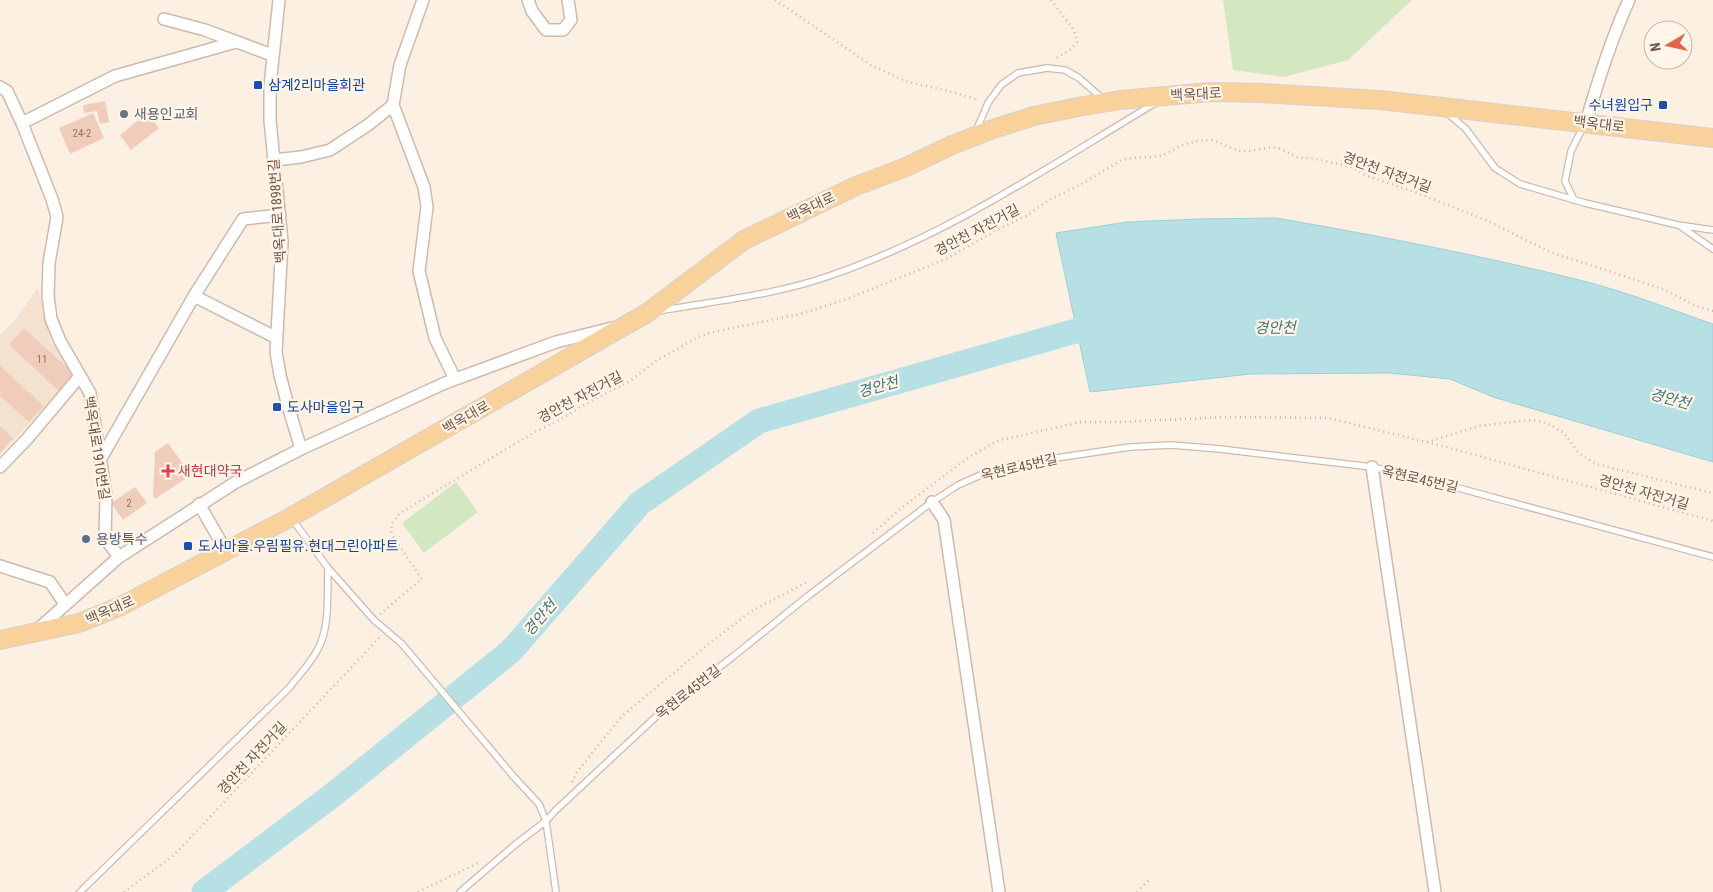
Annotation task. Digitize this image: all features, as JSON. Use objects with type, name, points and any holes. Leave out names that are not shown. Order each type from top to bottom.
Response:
[{"type":"main road","name":"백옥대로","points":[[0,640],[32,635],[79,623],[121,606],[290,516],[631,323],[744,240],[856,186],[906,167],[952,145],[1034,116],[1106,102],[1210,92],[1380,100],[1713,138]]},
{"type":"street","name":"백옥대로1898번길","points":[[279,0],[270,86],[270,120],[280,215],[282,269],[276,352],[280,375],[301,449]]},
{"type":"street","points":[[423,0],[400,65],[393,106],[424,187],[427,206],[419,271],[435,338],[455,379]]},
{"type":"street","points":[[528,0],[532,11],[546,30],[563,30],[571,20],[568,0]]},
{"type":"street","points":[[1586,123],[1602,67],[1614,33],[1629,0]]},
{"type":"street","points":[[164,19],[205,30],[272,56]]},
{"type":"street","points":[[22,123],[115,76],[236,42]]},
{"type":"street","name":"백옥대로1910번길","points":[[0,87],[7,91],[22,123],[52,199],[57,217],[49,263],[48,296],[51,319],[60,341],[90,393],[106,495],[105,538],[119,557]]},
{"type":"street","points":[[274,160],[301,157],[330,150],[393,106]]},
{"type":"street","points":[[100,460],[194,296],[243,219],[280,215]]},
{"type":"street","points":[[194,296],[277,338]]},
{"type":"street","points":[[32,635],[119,557],[236,482],[301,449],[455,379],[556,342],[631,323]]},
{"type":"street","points":[[0,467],[27,439],[80,376]]},
{"type":"street","points":[[1372,467],[1435,892]]},
{"type":"street","points":[[932,502],[944,520],[999,892]]},
{"type":"street","points":[[199,504],[226,551]]},
{"type":"street","points":[[0,566],[50,582],[66,604]]},
{"type":"lane","points":[[974,137],[988,103],[1001,85],[1018,73],[1047,68],[1065,70],[1079,78],[1106,102]]},
{"type":"lane","points":[[647,313],[793,287],[829,276],[867,261],[933,233],[974,211],[1168,95]]},
{"type":"lane","points":[[1439,107],[1466,129],[1495,168],[1520,184],[1574,200],[1678,225],[1713,230]]},
{"type":"lane","points":[[1574,200],[1565,181],[1571,151],[1586,123]]},
{"type":"lane","points":[[1678,225],[1713,249]]},
{"type":"lane","name":"옥현로45번길","points":[[460,892],[546,821],[661,712],[808,596],[932,502],[958,484],[990,472],[1029,462],[1130,447],[1171,445],[1220,448],[1372,467],[1437,482],[1713,557]]},
{"type":"lane","points":[[290,516],[328,568],[374,620],[402,644],[539,804],[546,821],[556,892]]},
{"type":"lane","points":[[80,892],[289,688],[310,663],[320,645],[327,617],[328,568]]},
{"type":"path","points":[[775,0],[872,65],[905,81],[988,103]]},
{"type":"path","points":[[1047,68],[1058,56],[1070,50],[1077,42],[1074,30],[1051,0]]},
{"type":"path","name":"경안천 자전거길","points":[[374,620],[422,579],[392,535],[391,528],[394,520],[400,513],[533,433],[630,382],[656,361],[698,337],[709,333],[800,314],[847,299],[946,259],[1026,216],[1050,200],[1120,161],[1164,155],[1182,145],[1197,141],[1212,140],[1239,151],[1271,147],[1282,149],[1299,158],[1316,159],[1351,168],[1367,176],[1415,192],[1488,221],[1550,252],[1663,290],[1696,306],[1713,311]]},
{"type":"path","name":"경안천 자전거길","points":[[1713,493],[1596,464],[1579,453],[1564,433],[1546,423],[1531,420],[1479,426],[1426,442],[1713,521]]},
{"type":"path","name":"경안천 자전거길","points":[[124,892],[174,855],[386,630]]},
{"type":"path","points":[[418,892],[481,861]]},
{"type":"path","points":[[1137,892],[1149,880]]},
{"type":"shaded area","points":[[38,288],[51,342],[77,373],[0,455],[0,335],[14,321]]},
{"type":"green space","points":[[1223,0],[1412,0],[1348,60],[1284,77],[1233,70]]},
{"type":"green space","points":[[456,482],[478,512],[424,553],[402,523]]},
{"type":"water","points":[[1276,218],[1432,247],[1587,282],[1619,291],[1713,324],[1713,462],[1493,397],[1450,379],[1389,373],[1250,374],[1090,392],[1056,233],[1127,222]]},
{"type":"building","points":[[105,101],[109,122],[100,124],[97,111],[84,113],[83,105]]},
{"type":"building","points":[[93,113],[104,138],[70,154],[59,128]]},
{"type":"building","points":[[147,113],[159,128],[131,150],[120,135]]},
{"type":"building","points":[[24,328],[74,374],[59,391],[9,345]]},
{"type":"building","points":[[0,366],[44,406],[29,422],[0,396]]},
{"type":"building","points":[[0,426],[13,438],[0,453]]},
{"type":"building","points":[[168,443],[191,475],[155,499],[153,496],[155,452]]},
{"type":"building","points":[[135,487],[147,503],[123,520],[111,503]]},
{"type":"waterway","name":"경안천","points":[[204,892],[334,794],[511,651],[640,503],[759,421],[1079,330],[1112,330]]},
{"type":"place","name":"삼계2리마을회관","points":[[258,85]]},
{"type":"place","name":"수녀원입구","points":[[1663,105]]},
{"type":"place","name":"새용인교회","points":[[124,114]]},
{"type":"place","name":"도사마을입구","points":[[277,407]]},
{"type":"place","name":"새현대약국","points":[[168,471]]},
{"type":"place","name":"용방특수","points":[[86,539]]},
{"type":"place","name":"도사마을.우림필유.현대그린아파트","points":[[188,546]]}]
